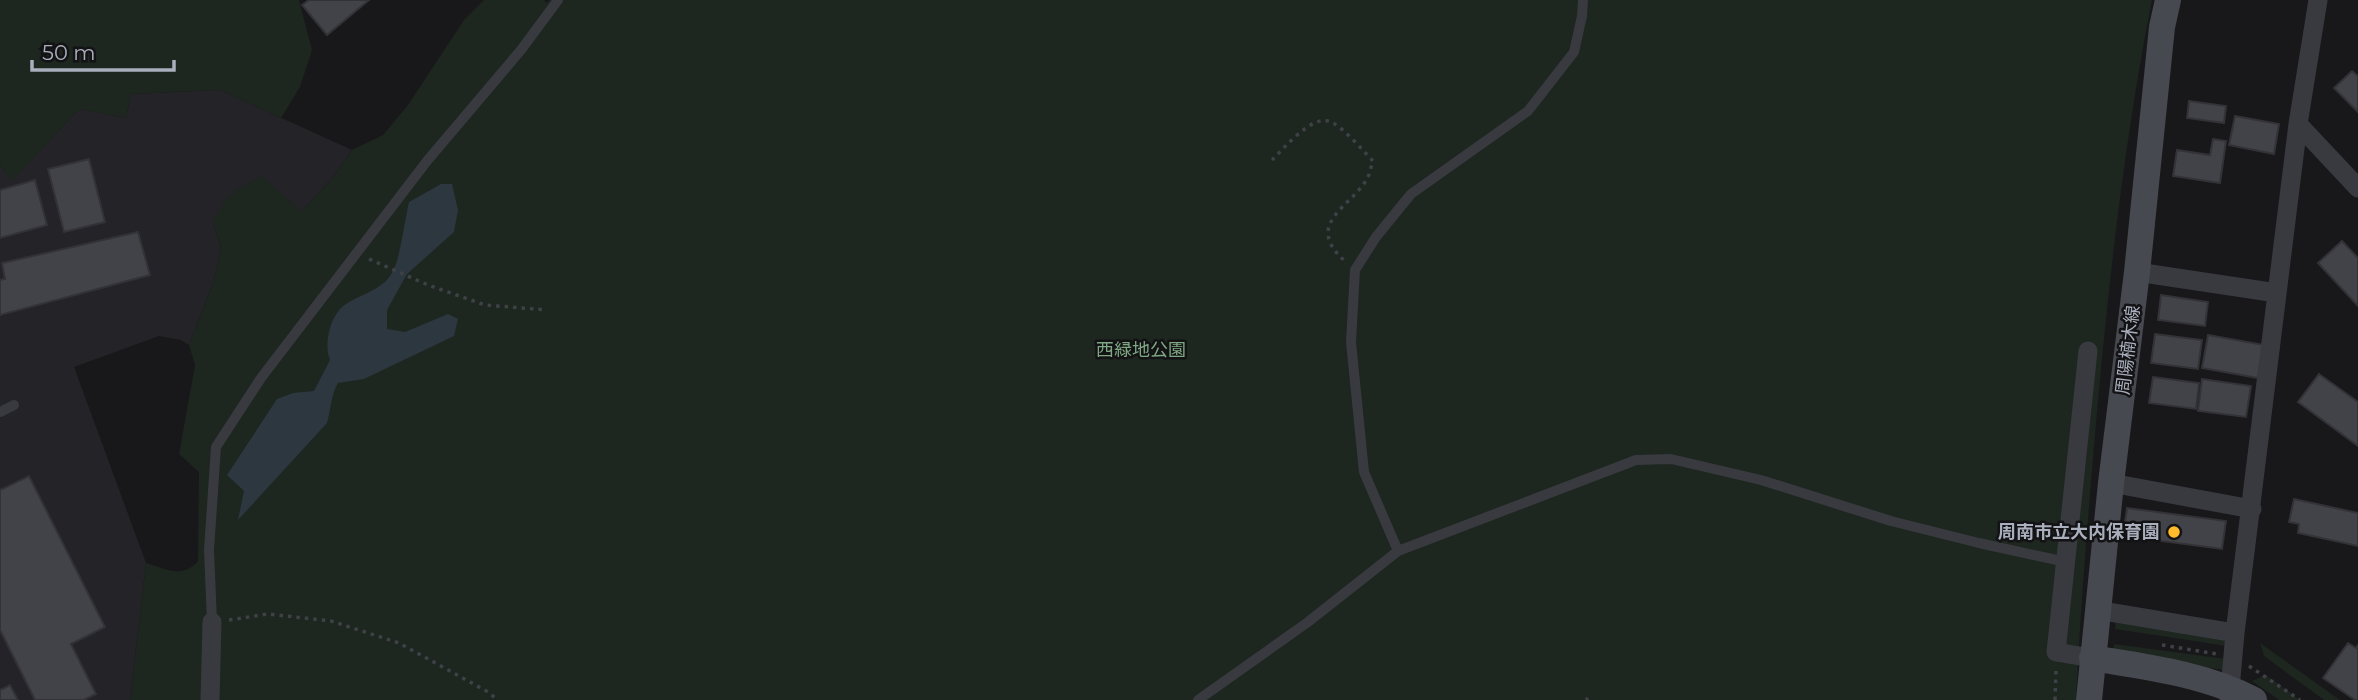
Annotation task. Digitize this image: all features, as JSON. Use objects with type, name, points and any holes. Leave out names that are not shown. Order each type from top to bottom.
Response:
[{"type":"street","name":"周陽楠木線","points":[[2089,700],[2158,65],[2168,0]]},
{"type":"street","points":[[2230,694],[2235,633],[2298,124],[2318,0]]},
{"type":"street","points":[[2298,124],[2358,188]]},
{"type":"street","points":[[2137,272],[2277,293]]},
{"type":"street","points":[[2088,351],[2056,652],[2144,666],[2253,700]]},
{"type":"street","points":[[2111,483],[2252,509]]},
{"type":"street","points":[[2097,610],[2235,633]]},
{"type":"street","points":[[210,700],[212,622]]},
{"type":"lane","points":[[212,622],[209,550],[216,447],[261,378],[427,161],[521,50],[558,0]]},
{"type":"lane","points":[[1398,551],[1364,472],[1351,342],[1355,270],[1376,237],[1411,194],[1528,111],[1574,52],[1583,16],[1583,0]]},
{"type":"lane","points":[[0,412],[14,405]]},
{"type":"lane","points":[[1198,700],[1308,622],[1398,551],[1636,460],[1671,459],[1761,480],[1891,521],[2066,562]]},
{"type":"path","points":[[1272,160],[1297,135],[1316,121],[1328,121],[1339,128],[1373,162],[1368,178],[1332,218],[1328,230],[1331,243],[1339,256],[1355,270]]},
{"type":"path","points":[[356,254],[428,285],[485,305],[547,310]]},
{"type":"path","points":[[212,622],[268,614],[331,621],[399,643],[490,693],[497,700]]},
{"type":"path","points":[[2055,700],[2057,650]]},
{"type":"shaded area","points":[[220,90],[352,150],[333,177],[301,212],[213,222],[221,249],[213,283],[189,345],[181,340],[159,336],[74,367],[146,563],[130,700],[0,700],[0,165],[11,181],[79,109],[126,118],[131,94]]},
{"type":"shaded area","points":[[441,184],[452,184],[458,210],[454,232],[407,274],[387,310],[387,329],[405,332],[448,314],[458,319],[454,336],[364,379],[338,383],[327,423],[238,520],[244,491],[227,475],[277,399],[293,393],[314,391],[330,360],[328,341],[336,314],[346,304],[375,289],[388,278],[398,257],[409,202]]},
{"type":"green space","points":[[0,0],[299,0],[312,50],[300,87],[281,118],[220,90],[131,94],[126,118],[79,109],[11,182],[0,165]]},
{"type":"green space","name":"西緑地公園","points":[[484,0],[544,0],[547,3],[550,0],[2152,0],[2124,166],[2110,278],[2091,478],[2076,700],[130,700],[146,563],[180,571],[198,561],[199,472],[179,454],[195,365],[189,345],[213,283],[221,249],[213,222],[232,194],[261,176],[302,211],[333,177],[352,150],[383,135],[408,105],[464,20]]},
{"type":"green space","points":[[2116,615],[2229,632],[2227,646],[2115,629]]},
{"type":"green space","points":[[2260,643],[2340,700],[2324,700],[2264,656]]},
{"type":"green space","points":[[2114,644],[2226,659],[2224,670],[2113,654]]},
{"type":"green space","points":[[2266,675],[2300,700],[2279,700],[2252,681]]},
{"type":"building","points":[[309,0],[369,0],[327,35],[302,5]]},
{"type":"building","points":[[2352,71],[2358,76],[2358,112],[2334,88]]},
{"type":"building","points":[[2189,101],[2226,106],[2224,123],[2187,118]]},
{"type":"building","points":[[2235,116],[2279,124],[2274,154],[2229,145]]},
{"type":"building","points":[[2213,139],[2226,141],[2220,183],[2173,176],[2177,150],[2210,155]]},
{"type":"building","points":[[89,159],[105,222],[64,232],[48,169]]},
{"type":"building","points":[[35,180],[47,225],[0,238],[0,190]]},
{"type":"building","points":[[138,232],[150,275],[0,315],[0,280],[5,279],[2,263]]},
{"type":"building","points":[[2342,241],[2358,258],[2358,306],[2318,263]]},
{"type":"building","points":[[2161,295],[2208,302],[2205,326],[2158,320]]},
{"type":"building","points":[[2155,334],[2202,340],[2198,369],[2151,363]]},
{"type":"building","points":[[2208,335],[2264,345],[2258,378],[2202,368]]},
{"type":"building","points":[[2319,374],[2358,402],[2358,446],[2298,402]]},
{"type":"building","points":[[2153,377],[2199,383],[2196,409],[2149,403]]},
{"type":"building","points":[[2202,379],[2251,386],[2246,417],[2198,411]]},
{"type":"building","points":[[29,476],[105,627],[71,644],[96,694],[84,700],[35,700],[0,630],[0,490]]},
{"type":"building","points":[[2294,499],[2358,513],[2358,546],[2298,533],[2299,524],[2289,522]]},
{"type":"building","points":[[2127,508],[2226,521],[2222,549],[2123,536]]},
{"type":"building","points":[[2348,643],[2356,648],[2358,645],[2358,700],[2323,678]]},
{"type":"building","points":[[10,685],[18,700],[0,700],[0,690]]},
{"type":"place","name":"周南市立大内保育園","points":[[2174,532]]}]
